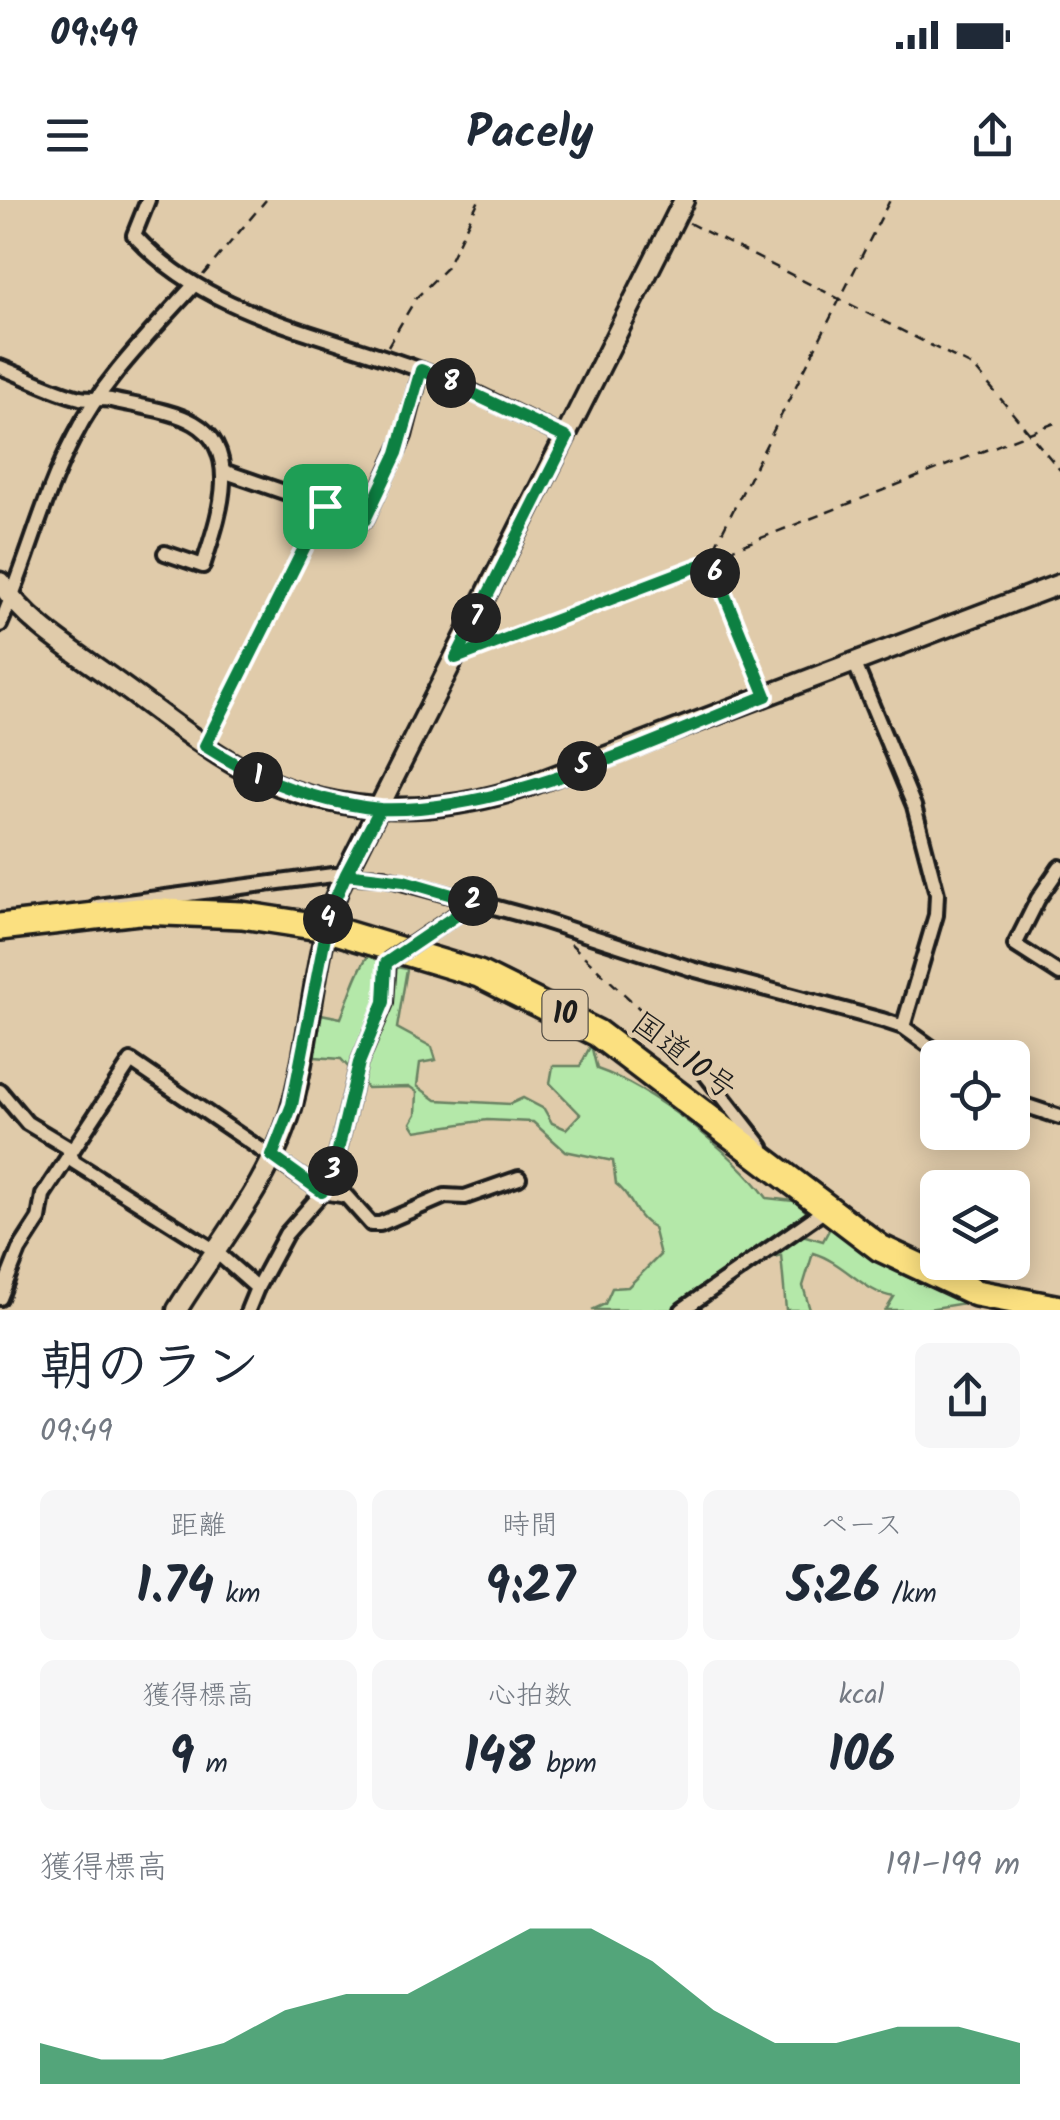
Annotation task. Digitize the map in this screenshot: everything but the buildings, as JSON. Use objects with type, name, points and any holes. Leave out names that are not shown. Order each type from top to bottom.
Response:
[{"type":"highway","name":"国道10号","points":[[0,927],[76,917],[194,911],[326,928],[479,974],[574,1020],[673,1088],[825,1210],[880,1248],[976,1293],[1060,1308]]},
{"type":"street","points":[[148,200],[134,232],[136,238],[194,284],[251,314],[421,370],[567,438]]},
{"type":"street","points":[[177,1310],[248,1203],[292,1105],[326,928],[346,874],[680,208]]},
{"type":"street","points":[[0,625],[66,454],[116,372],[194,284]]},
{"type":"street","points":[[0,367],[80,398],[98,398],[192,421],[215,444],[223,472],[219,514],[203,566],[166,554]]},
{"type":"street","points":[[223,472],[365,520],[397,453],[421,370]]},
{"type":"street","points":[[0,582],[43,629],[205,746],[274,784],[349,806],[380,809],[432,808],[496,797],[1060,584]]},
{"type":"street","points":[[855,664],[914,806],[938,894],[936,916],[903,1028]]},
{"type":"street","points":[[1060,867],[1038,899],[1015,945],[1060,974]]},
{"type":"street","points":[[76,917],[120,900],[346,874],[404,881],[692,969],[903,1028],[920,1040]]},
{"type":"street","points":[[248,1310],[286,1234],[332,1175],[359,1063],[384,1002],[388,961],[476,902]]},
{"type":"street","points":[[0,1298],[20,1250],[39,1219],[43,1195],[132,1062],[322,1192],[346,1196],[375,1225],[444,1196],[465,1197],[519,1178]]},
{"type":"street","points":[[699,1066],[785,1176]]},
{"type":"street","points":[[0,1091],[22,1118],[62,1142],[74,1162],[214,1250],[257,1288]]},
{"type":"street","points":[[1030,1107],[1060,1117]]},
{"type":"street","points":[[682,1310],[825,1210]]},
{"type":"path","points":[[194,284],[266,200]]},
{"type":"path","points":[[383,356],[416,298],[449,262],[480,200]]},
{"type":"path","points":[[766,696],[711,561],[890,200]]},
{"type":"path","points":[[680,208],[842,300],[974,366],[1060,470]]},
{"type":"path","points":[[456,658],[1060,421]]},
{"type":"path","points":[[205,746],[325,506]]},
{"type":"path","points":[[562,936],[600,967],[699,1066]]},
{"type":"green space","points":[[369,955],[386,965],[407,969],[397,1028],[432,1047],[436,1060],[420,1063],[417,1086],[436,1100],[510,1104],[523,1098],[544,1109],[552,1123],[566,1129],[580,1114],[550,1083],[553,1066],[580,1066],[591,1045],[597,1069],[642,1091],[690,1123],[734,1161],[767,1198],[794,1201],[814,1218],[802,1235],[823,1241],[830,1228],[905,1276],[965,1303],[922,1310],[886,1310],[894,1297],[873,1290],[835,1263],[813,1253],[803,1286],[810,1310],[786,1310],[781,1255],[727,1270],[673,1310],[592,1310],[605,1304],[612,1288],[628,1287],[660,1255],[653,1227],[641,1218],[616,1184],[613,1161],[565,1151],[533,1122],[487,1120],[416,1131],[411,1123],[416,1114],[417,1092],[410,1087],[367,1088],[341,1059],[315,1057],[314,1025],[321,1014],[341,1018]]},
{"type":"route","points":[[325,506],[205,746],[274,784],[349,806],[380,809],[346,874],[404,881],[476,902],[386,963],[384,1002],[359,1063],[332,1175],[322,1192],[272,1156],[292,1105],[330,911],[340,885],[380,809],[432,808],[496,797],[766,696],[711,561],[456,658],[567,438],[440,378],[421,370],[404,436],[365,520],[325,506]]}]
